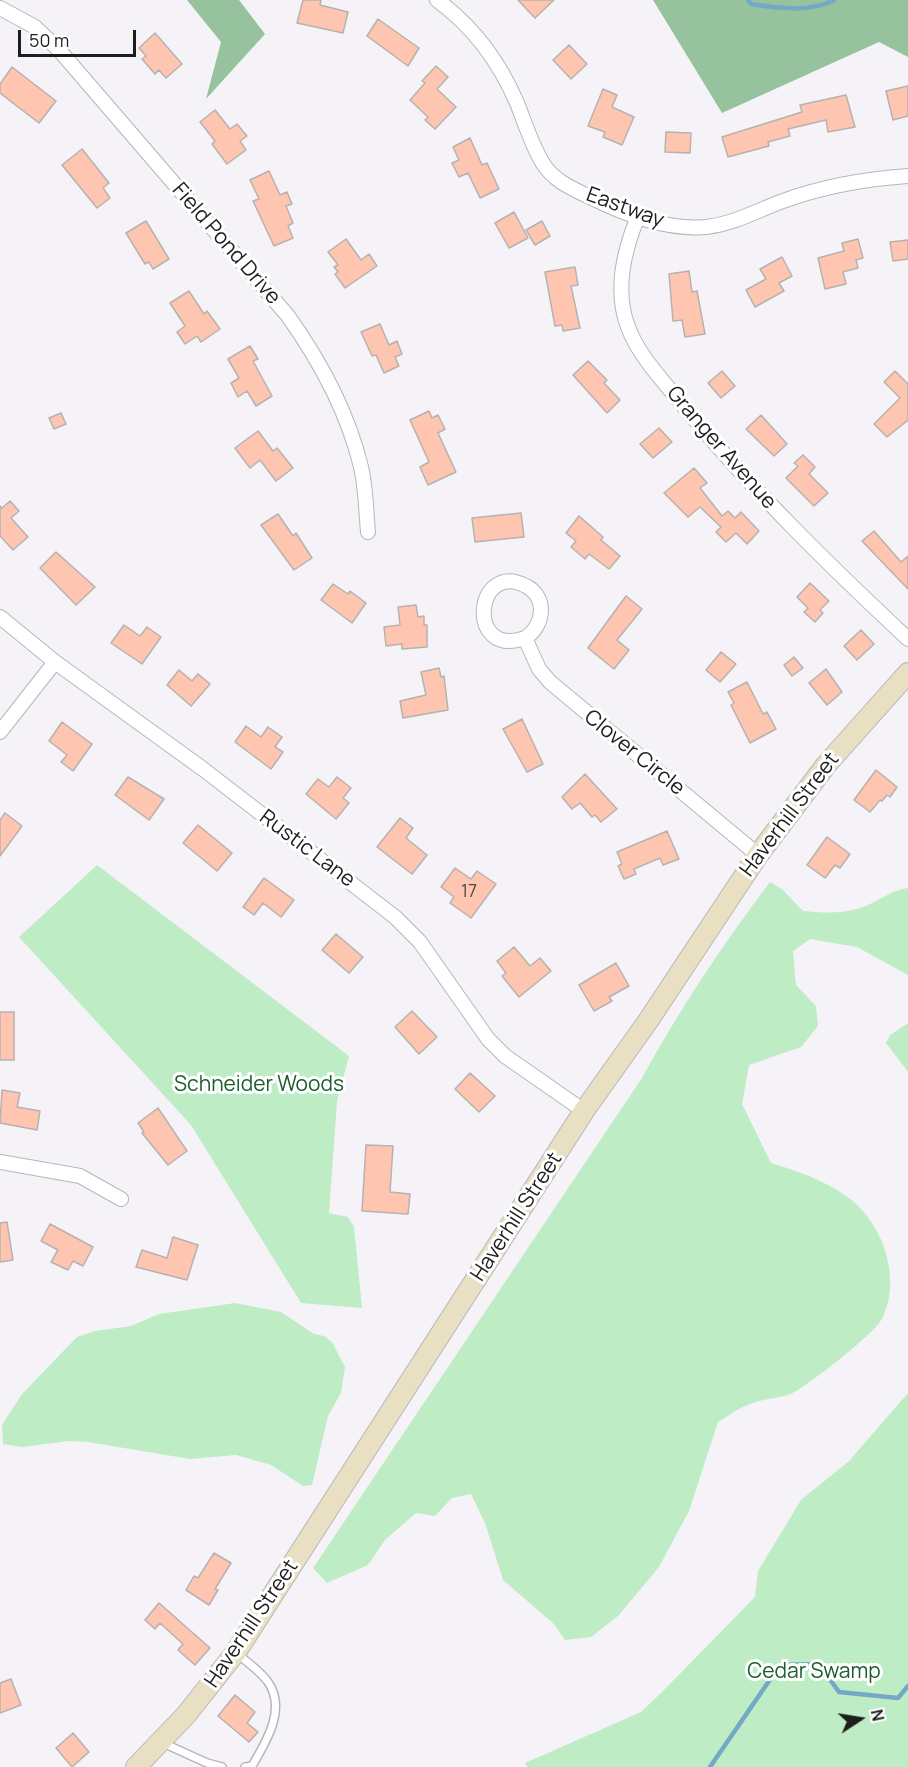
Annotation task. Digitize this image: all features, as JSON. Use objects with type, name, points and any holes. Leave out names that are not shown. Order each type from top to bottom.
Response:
[{"type":"street","name":"Eastway","points":[[437,0],[466,23],[502,72],[528,135],[551,174],[561,182],[599,201],[638,216],[687,227],[718,225],[782,201],[830,187],[855,181],[908,176]]},
{"type":"street","name":"Field Pond Drive","points":[[0,9],[35,27],[60,51],[298,330],[327,380],[354,444],[364,484],[368,532]]},
{"type":"street","name":"Granger Avenue","points":[[638,216],[625,254],[621,284],[624,315],[636,342],[670,390],[741,474],[801,537],[908,639]]},
{"type":"street","points":[[512,582],[524,585],[534,592],[540,603],[540,621],[534,631],[525,638],[512,641],[500,639],[490,632],[484,621],[484,602],[490,592],[501,584],[512,582]]},
{"type":"street","name":"Rustic Lane","points":[[0,617],[55,662],[203,769],[395,916],[420,942],[488,1039],[505,1056],[584,1111]]},
{"type":"street","name":"Clover Circle","points":[[525,638],[539,669],[567,698],[758,855]]},
{"type":"street","points":[[0,732],[55,662]]},
{"type":"street","name":"Haverhill Street","points":[[136,1767],[207,1691],[236,1652],[584,1111],[648,1022],[758,855],[826,765],[908,673]]},
{"type":"street","points":[[0,1162],[85,1177],[121,1199]]},
{"type":"lane","points":[[236,1652],[269,1683],[276,1708],[270,1737],[252,1766],[245,1767]]},
{"type":"lane","points":[[161,1742],[207,1763],[222,1767]]},
{"type":"green space","points":[[187,0],[239,0],[265,34],[206,99],[221,42]]},
{"type":"green space","points":[[653,0],[908,0],[908,57],[879,42],[722,113]]},
{"type":"green space","name":"Schneider Woods","points":[[97,865],[349,1056],[337,1101],[329,1213],[348,1217],[354,1227],[362,1308],[301,1303],[191,1125],[19,937]]},
{"type":"green space","points":[[770,882],[782,889],[803,911],[818,912],[853,910],[895,891],[908,888],[908,975],[857,947],[810,939],[793,951],[796,985],[816,1006],[818,1026],[801,1047],[749,1065],[742,1104],[771,1163],[829,1185],[859,1206],[870,1219],[879,1234],[889,1267],[890,1285],[883,1317],[858,1344],[798,1390],[750,1404],[718,1422],[689,1511],[659,1567],[618,1616],[591,1637],[565,1640],[554,1624],[503,1580],[485,1523],[471,1494],[452,1498],[435,1516],[416,1513],[385,1540],[368,1565],[327,1583],[313,1568],[642,1078],[702,978]]},
{"type":"green space","points":[[908,1023],[908,1072],[886,1043],[890,1035]]},
{"type":"green space","points":[[235,1303],[281,1312],[314,1334],[324,1336],[332,1342],[345,1367],[341,1393],[328,1416],[312,1485],[303,1486],[271,1465],[236,1455],[190,1459],[88,1442],[69,1441],[22,1447],[3,1444],[2,1425],[22,1394],[77,1337],[95,1331],[131,1326],[159,1314]]},
{"type":"green space","name":"Cedar Swamp","points":[[908,1393],[908,1767],[527,1767],[525,1763],[641,1712],[661,1693],[755,1597],[758,1571],[801,1500],[849,1461]]},
{"type":"building","points":[[303,0],[321,0],[320,5],[348,12],[343,33],[297,23]]},
{"type":"building","points":[[518,0],[554,0],[535,18]]},
{"type":"building","points":[[378,19],[419,48],[408,66],[367,36]]},
{"type":"building","points":[[155,33],[182,64],[166,78],[159,70],[155,74],[142,59],[146,56],[139,48]]},
{"type":"building","points":[[569,45],[587,64],[571,79],[553,60]]},
{"type":"building","points":[[436,66],[448,77],[437,89],[456,107],[435,129],[425,120],[428,117],[410,100],[425,83],[422,81]]},
{"type":"building","points":[[12,67],[56,101],[39,123],[0,93],[0,84]]},
{"type":"building","points":[[908,86],[908,116],[893,120],[886,91]]},
{"type":"building","points":[[603,89],[617,95],[612,107],[634,117],[622,145],[603,137],[605,132],[588,126]]},
{"type":"building","points":[[846,95],[855,127],[828,132],[826,120],[788,129],[790,136],[768,142],[769,146],[728,157],[722,137],[802,112],[800,105]]},
{"type":"building","points":[[215,110],[230,129],[237,124],[247,136],[240,141],[246,150],[227,164],[212,144],[215,141],[200,122]]},
{"type":"building","points":[[666,132],[691,133],[690,153],[665,152]]},
{"type":"building","points":[[470,138],[482,165],[487,163],[499,189],[480,198],[468,173],[459,177],[452,163],[459,160],[453,147]]},
{"type":"building","points":[[82,149],[109,183],[103,188],[110,198],[97,208],[62,165]]},
{"type":"building","points":[[269,171],[280,195],[287,192],[292,204],[286,206],[293,223],[288,226],[293,238],[274,246],[253,201],[259,199],[250,180]]},
{"type":"building","points":[[514,212],[528,238],[509,248],[495,223]]},
{"type":"building","points":[[146,221],[169,259],[153,269],[149,262],[145,264],[126,233]]},
{"type":"building","points":[[542,221],[550,236],[535,245],[526,230]]},
{"type":"building","points":[[346,239],[361,260],[369,254],[377,266],[345,288],[335,274],[338,272],[334,267],[338,265],[328,252]]},
{"type":"building","points":[[858,239],[863,258],[856,260],[858,268],[843,272],[846,284],[825,289],[818,258],[844,251],[842,243]]},
{"type":"building","points":[[908,240],[908,259],[893,261],[890,242]]},
{"type":"building","points":[[782,257],[792,276],[779,283],[784,291],[755,307],[746,290],[766,279],[760,269]]},
{"type":"building","points":[[575,267],[578,285],[571,286],[580,328],[563,331],[562,325],[555,326],[545,272]]},
{"type":"building","points":[[689,271],[692,292],[697,291],[705,334],[685,337],[682,320],[673,321],[669,274]]},
{"type":"building","points":[[189,291],[204,314],[207,311],[220,329],[201,342],[197,336],[185,344],[177,332],[185,326],[170,303]]},
{"type":"building","points":[[380,324],[389,345],[397,341],[402,354],[395,357],[399,366],[384,373],[376,355],[372,356],[361,332]]},
{"type":"building","points":[[250,346],[258,359],[253,361],[272,396],[256,406],[247,391],[238,397],[231,383],[239,378],[228,359]]},
{"type":"building","points":[[588,361],[607,380],[604,383],[620,400],[607,413],[573,375]]},
{"type":"building","points":[[722,371],[735,386],[721,398],[708,383]]},
{"type":"building","points":[[895,371],[908,384],[908,420],[887,437],[874,424],[900,398],[884,382]]},
{"type":"building","points":[[429,411],[432,418],[438,415],[445,429],[438,433],[456,472],[428,485],[420,467],[429,462],[410,420]]},
{"type":"building","points":[[61,413],[66,424],[54,429],[49,418]]},
{"type":"building","points":[[761,415],[787,444],[774,456],[746,429]]},
{"type":"building","points":[[659,428],[672,442],[653,458],[640,444]]},
{"type":"building","points":[[258,431],[273,451],[277,448],[293,468],[276,481],[260,460],[250,468],[235,448]]},
{"type":"building","points":[[803,455],[815,467],[809,474],[828,493],[814,506],[786,478],[798,466],[794,463]]},
{"type":"building","points":[[694,468],[707,483],[700,488],[722,516],[728,511],[735,518],[741,512],[759,531],[747,544],[736,533],[726,542],[716,532],[721,527],[700,507],[688,517],[664,493]]},
{"type":"building","points":[[10,501],[19,511],[11,518],[28,537],[13,550],[0,536],[0,506],[2,508]]},
{"type":"building","points":[[521,513],[524,537],[475,542],[472,518]]},
{"type":"building","points":[[278,514],[293,536],[296,533],[312,558],[294,570],[261,525]]},
{"type":"building","points":[[579,516],[603,537],[601,540],[620,556],[609,569],[589,554],[585,559],[571,547],[576,541],[566,533]]},
{"type":"building","points":[[874,531],[901,562],[908,556],[908,589],[862,541]]},
{"type":"building","points":[[56,552],[95,587],[76,605],[40,568]]},
{"type":"building","points":[[810,583],[829,601],[820,610],[823,613],[815,622],[804,612],[808,608],[797,597]]},
{"type":"building","points":[[333,584],[348,594],[350,591],[366,603],[352,623],[321,600]]},
{"type":"building","points":[[626,596],[642,609],[617,640],[629,650],[614,669],[588,648]]},
{"type":"building","points":[[416,605],[418,617],[424,616],[424,625],[427,625],[427,647],[402,649],[402,644],[386,646],[384,627],[400,625],[398,607]]},
{"type":"building","points":[[124,625],[140,636],[147,627],[161,637],[142,664],[111,643]]},
{"type":"building","points":[[861,630],[874,644],[857,660],[844,646]]},
{"type":"building","points":[[721,652],[736,664],[720,682],[706,670]]},
{"type":"building","points":[[794,657],[803,668],[792,676],[784,665]]},
{"type":"building","points":[[439,668],[441,677],[444,676],[448,710],[403,718],[400,701],[426,695],[421,672]]},
{"type":"building","points":[[826,669],[842,692],[827,705],[809,683]]},
{"type":"building","points":[[179,670],[192,681],[198,674],[210,684],[191,706],[167,685]]},
{"type":"building","points":[[747,682],[763,714],[767,712],[776,729],[750,743],[731,705],[734,703],[728,692]]},
{"type":"building","points":[[522,719],[543,764],[527,772],[503,729]]},
{"type":"building","points":[[62,722],[92,744],[73,771],[61,762],[67,755],[49,741]]},
{"type":"building","points":[[246,726],[261,737],[268,727],[282,737],[275,747],[283,752],[271,769],[235,742]]},
{"type":"building","points":[[876,770],[897,787],[890,797],[887,795],[882,801],[880,800],[870,812],[854,800]]},
{"type":"building","points":[[585,774],[617,809],[601,822],[595,815],[592,817],[580,803],[572,809],[562,797]]},
{"type":"building","points":[[128,777],[164,799],[149,820],[115,795]]},
{"type":"building","points":[[337,777],[351,788],[343,798],[349,803],[336,819],[306,794],[318,779],[329,787]]},
{"type":"building","points":[[5,813],[22,826],[0,856],[0,820]]},
{"type":"building","points":[[400,818],[413,828],[406,838],[427,855],[412,874],[377,847]]},
{"type":"building","points":[[198,825],[232,853],[217,871],[183,843]]},
{"type":"building","points":[[667,831],[679,859],[663,865],[660,858],[634,869],[636,874],[624,879],[618,866],[622,864],[617,852]]},
{"type":"building","points":[[827,837],[850,854],[840,868],[835,865],[825,878],[807,865]]},
{"type":"building","points":[[455,868],[471,879],[477,871],[496,884],[471,918],[450,903],[454,897],[441,887]]},
{"type":"building","points":[[264,878],[294,900],[281,917],[263,903],[254,915],[243,907]]},
{"type":"building","points":[[336,934],[363,957],[349,973],[322,950]]},
{"type":"building","points":[[514,947],[530,966],[540,958],[551,971],[519,997],[502,976],[506,973],[497,961]]},
{"type":"building","points":[[616,963],[629,986],[609,997],[612,1001],[594,1011],[579,985]]},
{"type":"building","points":[[412,1011],[437,1037],[419,1054],[395,1027]]},
{"type":"building","points":[[0,1012],[14,1012],[14,1060],[0,1060]]},
{"type":"building","points":[[470,1073],[495,1096],[479,1112],[455,1089]]},
{"type":"building","points":[[2,1090],[20,1093],[17,1107],[40,1111],[37,1130],[0,1123]]},
{"type":"building","points":[[158,1108],[187,1151],[168,1165],[142,1133],[144,1132],[138,1123]]},
{"type":"building","points":[[366,1145],[393,1146],[390,1192],[410,1194],[408,1214],[362,1211]]},
{"type":"building","points":[[7,1222],[13,1260],[0,1262],[0,1223]]},
{"type":"building","points":[[50,1224],[93,1247],[83,1266],[73,1261],[68,1270],[51,1262],[58,1250],[41,1241]]},
{"type":"building","points":[[173,1237],[198,1245],[187,1280],[136,1267],[142,1250],[167,1258]]},
{"type":"building","points":[[214,1553],[231,1563],[215,1589],[218,1590],[209,1605],[186,1590],[194,1576],[198,1578]]},
{"type":"building","points":[[159,1603],[210,1648],[195,1665],[178,1650],[183,1644],[160,1623],[155,1629],[145,1620]]},
{"type":"building","points":[[11,1679],[21,1705],[0,1713],[0,1683]]},
{"type":"building","points":[[235,1695],[255,1712],[247,1723],[258,1732],[249,1742],[218,1716]]},
{"type":"building","points":[[73,1733],[89,1752],[72,1767],[56,1748]]},
{"type":"waterway","points":[[748,0],[751,4],[793,8],[815,7],[834,0]]},
{"type":"waterway","points":[[710,1767],[780,1665],[819,1664],[839,1692],[898,1698],[908,1686]]}]
